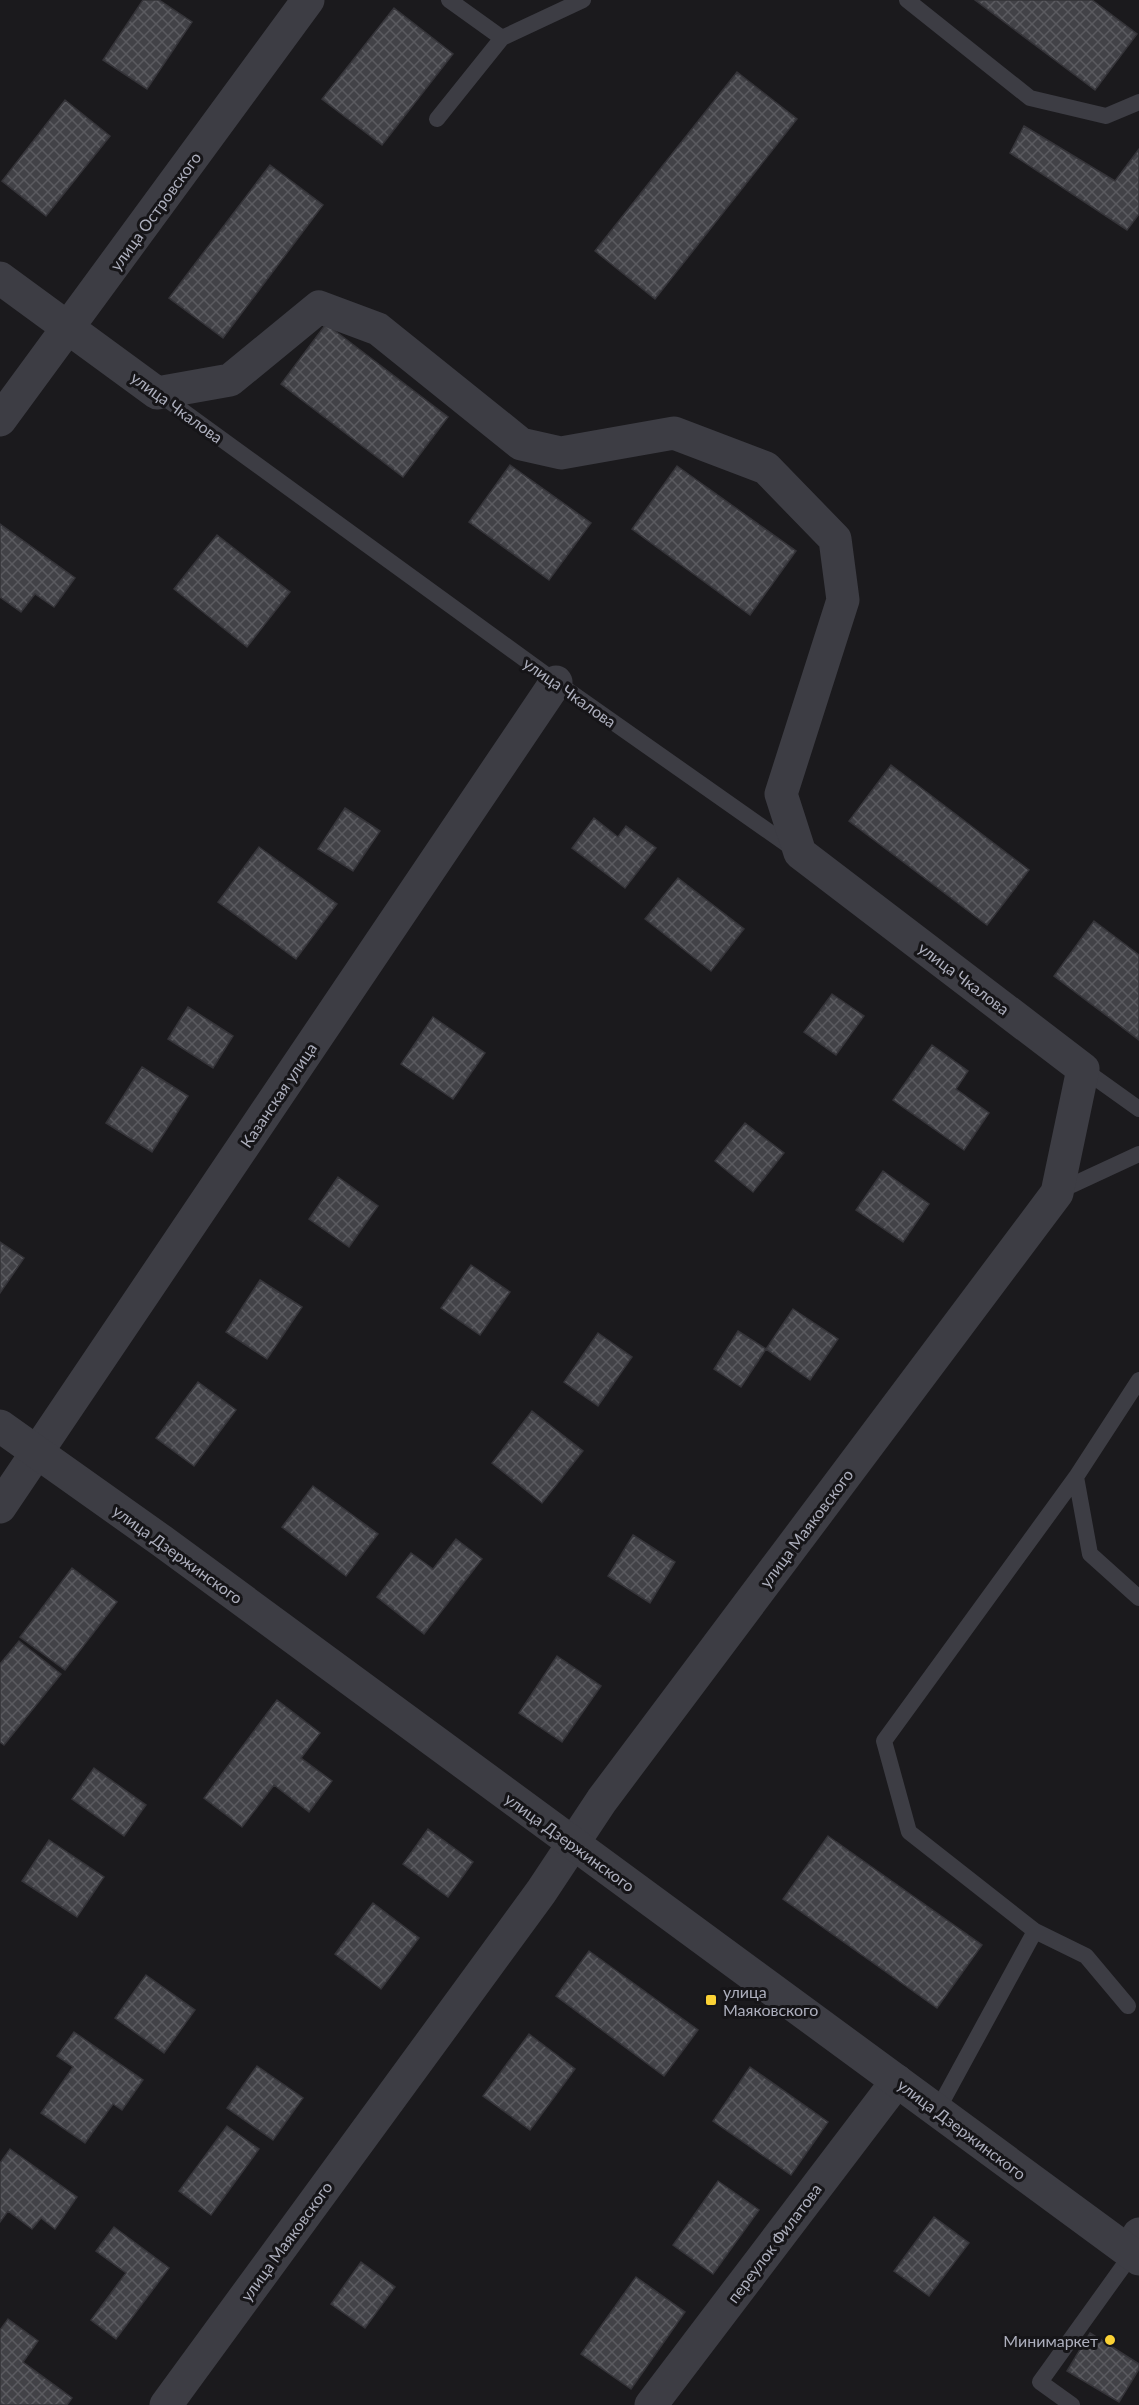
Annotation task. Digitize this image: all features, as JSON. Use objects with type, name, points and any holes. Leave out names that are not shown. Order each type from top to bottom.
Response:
[{"type":"street","name":"улица Островского","points":[[0,420],[69,329],[308,0]]},
{"type":"street","name":"улица Чкалова","points":[[0,278],[157,393]]},
{"type":"street","points":[[157,393],[230,380],[319,307],[378,329],[521,444],[561,453],[674,433],[766,468],[835,539],[843,600],[781,794],[800,853]]},
{"type":"street","name":"Казанская улица","points":[[0,1507],[556,682]]},
{"type":"street","name":"улица Чкалова","points":[[800,853],[1083,1069]]},
{"type":"street","name":"улица Маяковского","points":[[166,2405],[541,1892],[602,1800],[1057,1193],[1083,1069]]},
{"type":"street","name":"улица Дзержинского","points":[[0,1426],[938,2111],[1137,2249]]},
{"type":"street","name":"переулок Филатова","points":[[651,2405],[897,2081]]},
{"type":"lane","points":[[449,0],[502,38]]},
{"type":"lane","points":[[437,119],[502,38],[583,0]]},
{"type":"lane","points":[[907,0],[1030,98],[1106,116],[1139,102]]},
{"type":"lane","name":"улица Чкалова","points":[[157,393],[556,682],[800,853]]},
{"type":"lane","name":"улица Чкалова","points":[[1083,1069],[1139,1108]]},
{"type":"lane","points":[[1057,1193],[1139,1154]]},
{"type":"lane","points":[[1128,2006],[1086,1956],[1035,1931],[909,1832],[884,1741],[1076,1477],[1139,1380]]},
{"type":"lane","points":[[1076,1477],[1090,1554],[1139,1598]]},
{"type":"lane","points":[[938,2111],[1035,1931]]},
{"type":"lane","points":[[1072,2405],[1040,2382],[1137,2249]]},
{"type":"building","points":[[143,0],[159,0],[192,22],[147,89],[103,60]]},
{"type":"building","points":[[975,0],[1092,0],[1137,34],[1095,90]]},
{"type":"building","points":[[394,8],[453,54],[382,145],[322,99]]},
{"type":"building","points":[[737,72],[797,119],[655,299],[595,251]]},
{"type":"building","points":[[65,100],[110,136],[46,216],[2,181]]},
{"type":"building","points":[[1024,126],[1115,181],[1139,149],[1139,214],[1127,230],[1010,153]]},
{"type":"building","points":[[270,165],[323,205],[223,338],[169,298]]},
{"type":"building","points":[[326,324],[448,417],[403,477],[281,384]]},
{"type":"building","points":[[510,465],[591,523],[549,580],[469,522]]},
{"type":"building","points":[[677,466],[796,551],[750,615],[632,529]]},
{"type":"building","points":[[0,524],[75,578],[54,607],[35,594],[21,612],[0,597]]},
{"type":"building","points":[[217,535],[290,592],[247,647],[174,589]]},
{"type":"building","points":[[891,765],[1029,870],[987,925],[849,821]]},
{"type":"building","points":[[345,808],[380,831],[353,871],[318,849]]},
{"type":"building","points":[[594,818],[618,837],[626,826],[656,848],[625,888],[572,848]]},
{"type":"building","points":[[259,847],[337,904],[296,959],[218,902]]},
{"type":"building","points":[[678,878],[744,929],[711,971],[645,919]]},
{"type":"building","points":[[1094,921],[1139,955],[1139,1040],[1054,976]]},
{"type":"building","points":[[832,994],[864,1016],[836,1055],[804,1032]]},
{"type":"building","points":[[188,1007],[233,1036],[213,1068],[168,1039]]},
{"type":"building","points":[[433,1017],[485,1053],[453,1099],[401,1064]]},
{"type":"building","points":[[932,1045],[968,1071],[956,1089],[989,1113],[964,1150],[893,1100]]},
{"type":"building","points":[[142,1067],[188,1096],[152,1152],[106,1123]]},
{"type":"building","points":[[745,1123],[784,1153],[753,1192],[715,1161]]},
{"type":"building","points":[[883,1171],[929,1204],[903,1242],[856,1210]]},
{"type":"building","points":[[338,1177],[378,1206],[349,1247],[309,1219]]},
{"type":"building","points":[[0,1242],[24,1258],[0,1293]]},
{"type":"building","points":[[471,1265],[510,1292],[480,1335],[441,1308]]},
{"type":"building","points":[[260,1280],[302,1307],[267,1359],[226,1332]]},
{"type":"building","points":[[793,1309],[838,1339],[810,1380],[766,1349]]},
{"type":"building","points":[[738,1331],[766,1349],[741,1387],[714,1369]]},
{"type":"building","points":[[598,1333],[632,1357],[598,1406],[564,1382]]},
{"type":"building","points":[[198,1382],[236,1410],[194,1466],[156,1438]]},
{"type":"building","points":[[532,1411],[583,1451],[542,1503],[492,1463]]},
{"type":"building","points":[[313,1486],[378,1534],[346,1576],[282,1527]]},
{"type":"building","points":[[633,1535],[675,1562],[650,1603],[608,1576]]},
{"type":"building","points":[[456,1539],[482,1559],[424,1634],[377,1597],[411,1553],[433,1569]]},
{"type":"building","points":[[72,1568],[117,1602],[65,1670],[20,1637]]},
{"type":"building","points":[[19,1641],[61,1674],[4,1745],[0,1742],[0,1664]]},
{"type":"building","points":[[557,1656],[601,1686],[562,1742],[519,1713]]},
{"type":"building","points":[[277,1700],[320,1733],[301,1758],[332,1781],[309,1812],[274,1785],[242,1827],[204,1798]]},
{"type":"building","points":[[94,1768],[146,1805],[124,1836],[72,1799]]},
{"type":"building","points":[[428,1829],[473,1862],[448,1897],[403,1864]]},
{"type":"building","points":[[828,1836],[982,1945],[937,2008],[783,1899]]},
{"type":"building","points":[[49,1840],[104,1877],[77,1917],[22,1881]]},
{"type":"building","points":[[373,1903],[419,1938],[381,1989],[335,1954]]},
{"type":"building","points":[[589,1951],[698,2030],[664,2076],[556,1996]]},
{"type":"building","points":[[146,1975],[195,2010],[164,2053],[115,2018]]},
{"type":"building","points":[[74,2032],[143,2080],[122,2110],[113,2104],[85,2143],[41,2113],[73,2067],[57,2056]]},
{"type":"building","points":[[529,2034],[575,2069],[530,2130],[483,2096]]},
{"type":"building","points":[[257,2066],[303,2098],[273,2140],[227,2108]]},
{"type":"building","points":[[750,2067],[828,2122],[791,2175],[713,2121]]},
{"type":"building","points":[[227,2126],[259,2149],[211,2215],[179,2191]]},
{"type":"building","points":[[10,2149],[77,2197],[55,2229],[41,2218],[32,2229],[8,2211],[0,2222],[0,2163]]},
{"type":"building","points":[[718,2181],[759,2210],[713,2274],[673,2245]]},
{"type":"building","points":[[934,2217],[969,2243],[929,2296],[894,2271]]},
{"type":"building","points":[[114,2227],[169,2268],[116,2339],[91,2320],[126,2273],[96,2251]]},
{"type":"building","points":[[361,2262],[395,2287],[365,2328],[331,2304]]},
{"type":"building","points":[[636,2277],[685,2312],[631,2389],[581,2354]]},
{"type":"building","points":[[8,2319],[38,2341],[23,2362],[72,2398],[67,2405],[0,2405],[0,2330]]},
{"type":"building","points":[[1090,2333],[1139,2364],[1139,2369],[1119,2402],[1067,2371]]},
{"type":"place","name":"улица Маяковского","points":[[711,2000]]},
{"type":"place","name":"Минимаркет","points":[[1110,2340]]}]
